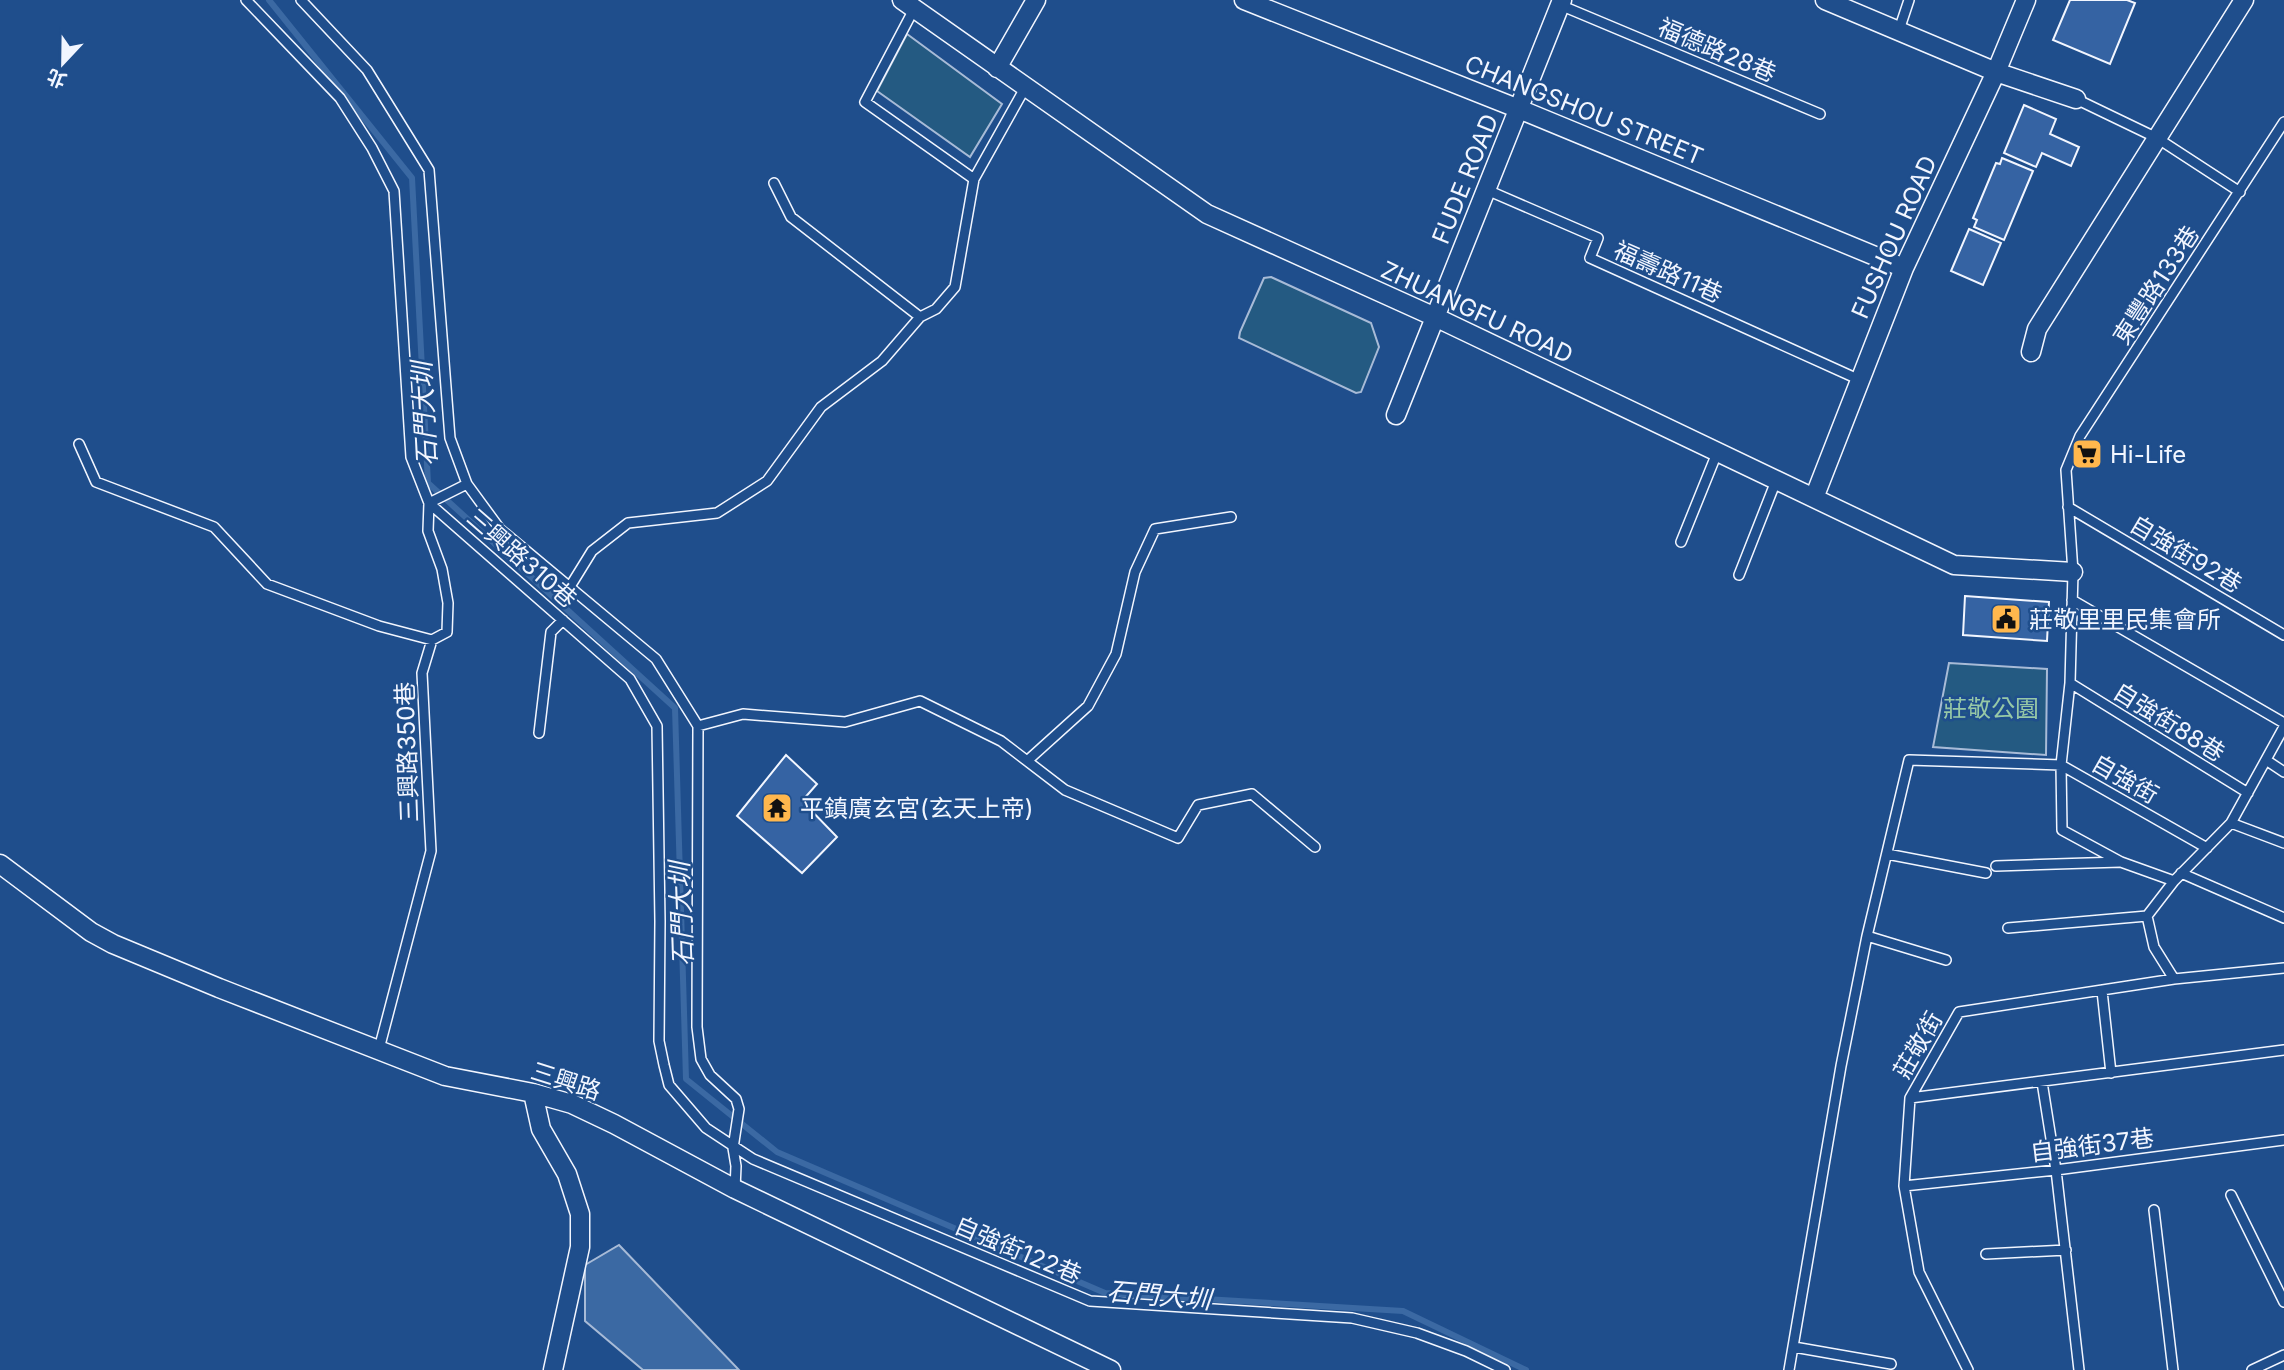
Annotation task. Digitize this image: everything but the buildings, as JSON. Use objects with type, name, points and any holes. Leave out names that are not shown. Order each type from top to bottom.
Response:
[{"type":"street","points":[[996,68],[1036,0]]},
{"type":"street","name":"CHANGSHOU STREET","points":[[1244,0],[1519,109],[1905,268]]},
{"type":"street","points":[[1825,0],[1996,72],[2076,99]]},
{"type":"street","name":"FUSHOU ROAD","points":[[1814,498],[1905,268],[1996,72],[2026,0]]},
{"type":"street","points":[[2031,352],[2037,329],[2244,0]]},
{"type":"street","name":"FUDE ROAD","points":[[1396,415],[1561,2]]},
{"type":"street","name":"ZHUANGFU ROAD","points":[[908,4],[1207,214],[1435,317],[1954,565],[2073,572]]},
{"type":"street","name":"三興路","points":[[0,864],[91,932],[113,944],[445,1076],[533,1093],[582,1108],[735,1189],[1111,1370]]},
{"type":"street","points":[[533,1093],[541,1129],[568,1174],[580,1214],[580,1247],[553,1370]]},
{"type":"lane","name":"三興路310巷","points":[[246,0],[340,98],[372,148],[394,191],[411,457],[432,501],[630,679],[657,726],[659,1041],[669,1085],[706,1128],[734,1146]]},
{"type":"lane","name":"三興路310巷","points":[[301,0],[367,70],[429,170],[450,438],[463,486],[500,529],[571,585],[656,659],[698,726]]},
{"type":"lane","points":[[1899,30],[1909,0]]},
{"type":"lane","name":"福德路28巷","points":[[1561,2],[1820,114]]},
{"type":"lane","points":[[908,4],[865,102],[974,180]]},
{"type":"lane","points":[[571,585],[592,551],[628,523],[717,513],[766,481],[821,407],[881,361],[920,317],[936,309],[955,287],[974,180],[1025,88]]},
{"type":"lane","points":[[2076,99],[2157,138],[2240,191]]},
{"type":"lane","name":"東豐路133巷","points":[[2066,470],[2080,436],[2284,122]]},
{"type":"lane","points":[[774,183],[791,217],[920,317]]},
{"type":"lane","name":"福壽路11巷","points":[[1487,190],[1598,238],[1590,258],[1860,380]]},
{"type":"lane","points":[[79,444],[96,482],[214,527],[267,583],[379,626],[432,640]]},
{"type":"lane","points":[[1681,542],[1717,453]]},
{"type":"lane","name":"自強街","points":[[2066,470],[2073,572],[2070,683],[2061,765],[2207,848]]},
{"type":"lane","points":[[1739,575],[1776,481]]},
{"type":"lane","points":[[432,501],[463,486]]},
{"type":"lane","name":"三興路350巷","points":[[379,1049],[431,851],[422,673],[432,640],[447,632],[448,603],[442,569],[428,531],[432,501]]},
{"type":"lane","name":"自強街92巷","points":[[2068,507],[2284,635]]},
{"type":"lane","points":[[1027,761],[1088,706],[1116,654],[1135,572],[1155,529],[1231,517]]},
{"type":"lane","points":[[2008,928],[2147,916],[2181,873],[2231,823],[2284,725],[2072,600]]},
{"type":"lane","points":[[539,733],[551,632],[563,620]]},
{"type":"lane","name":"自強街88巷","points":[[2070,683],[2248,793]]},
{"type":"lane","points":[[735,1189],[734,1146],[738,1114],[736,1099],[710,1075],[701,1059],[697,1027],[698,726],[743,714],[845,722],[920,701],[1001,741],[1065,790],[1178,838],[1198,805],[1252,794],[1315,847]]},
{"type":"lane","points":[[1789,1370],[1841,1066],[1867,936],[1909,760],[2061,765],[2063,830],[2122,862],[2174,881]]},
{"type":"lane","points":[[2266,760],[2284,772]]},
{"type":"lane","points":[[2231,823],[2284,843]]},
{"type":"lane","points":[[1887,854],[1986,873]]},
{"type":"lane","points":[[1996,866],[2122,862]]},
{"type":"lane","points":[[2181,873],[2284,918]]},
{"type":"lane","points":[[2147,916],[2154,947],[2174,979]]},
{"type":"lane","points":[[1867,936],[1946,960]]},
{"type":"lane","name":"莊敬街","points":[[1968,1370],[1919,1272],[1903,1186],[1910,1098],[1959,1012],[2174,979],[2284,968]]},
{"type":"lane","points":[[2102,991],[2111,1073]]},
{"type":"lane","points":[[1910,1098],[2284,1050]]},
{"type":"lane","points":[[2042,1082],[2056,1170],[2079,1370]]},
{"type":"lane","name":"自強街37巷","points":[[1903,1186],[2056,1170],[2284,1140]]},
{"type":"lane","name":"自強街122巷","points":[[734,1146],[752,1159],[1090,1301],[1352,1318],[1417,1333],[1466,1351],[1505,1370]]},
{"type":"lane","points":[[2231,1195],[2284,1301]]},
{"type":"lane","points":[[2154,1210],[2173,1370]]},
{"type":"lane","points":[[1986,1254],[2066,1250]]},
{"type":"lane","points":[[1794,1347],[1891,1364]]},
{"type":"lane","points":[[2252,1370],[2284,1355]]},
{"type":"green space","points":[[907,34],[1002,104],[970,157],[877,91]]},
{"type":"green space","points":[[1271,277],[1371,323],[1379,347],[1361,392],[1356,393],[1239,338],[1264,278]]},
{"type":"green space","name":"莊敬公園","points":[[1949,663],[2047,669],[2046,755],[1933,747]]},
{"type":"shaded area","points":[[619,1245],[739,1370],[643,1370],[585,1321],[585,1265]]},
{"type":"waterway","name":"石門大圳","points":[[269,0],[412,178],[428,483],[675,708],[686,1079],[777,1152],[1105,1293],[1403,1311],[1526,1370]]},
{"type":"place","name":"Hi-Life","points":[[2087,454]]},
{"type":"place","name":"莊敬里里民集會所","points":[[2006,619]]},
{"type":"place","name":"平鎮廣玄宮(玄天上帝)","points":[[777,808]]}]
